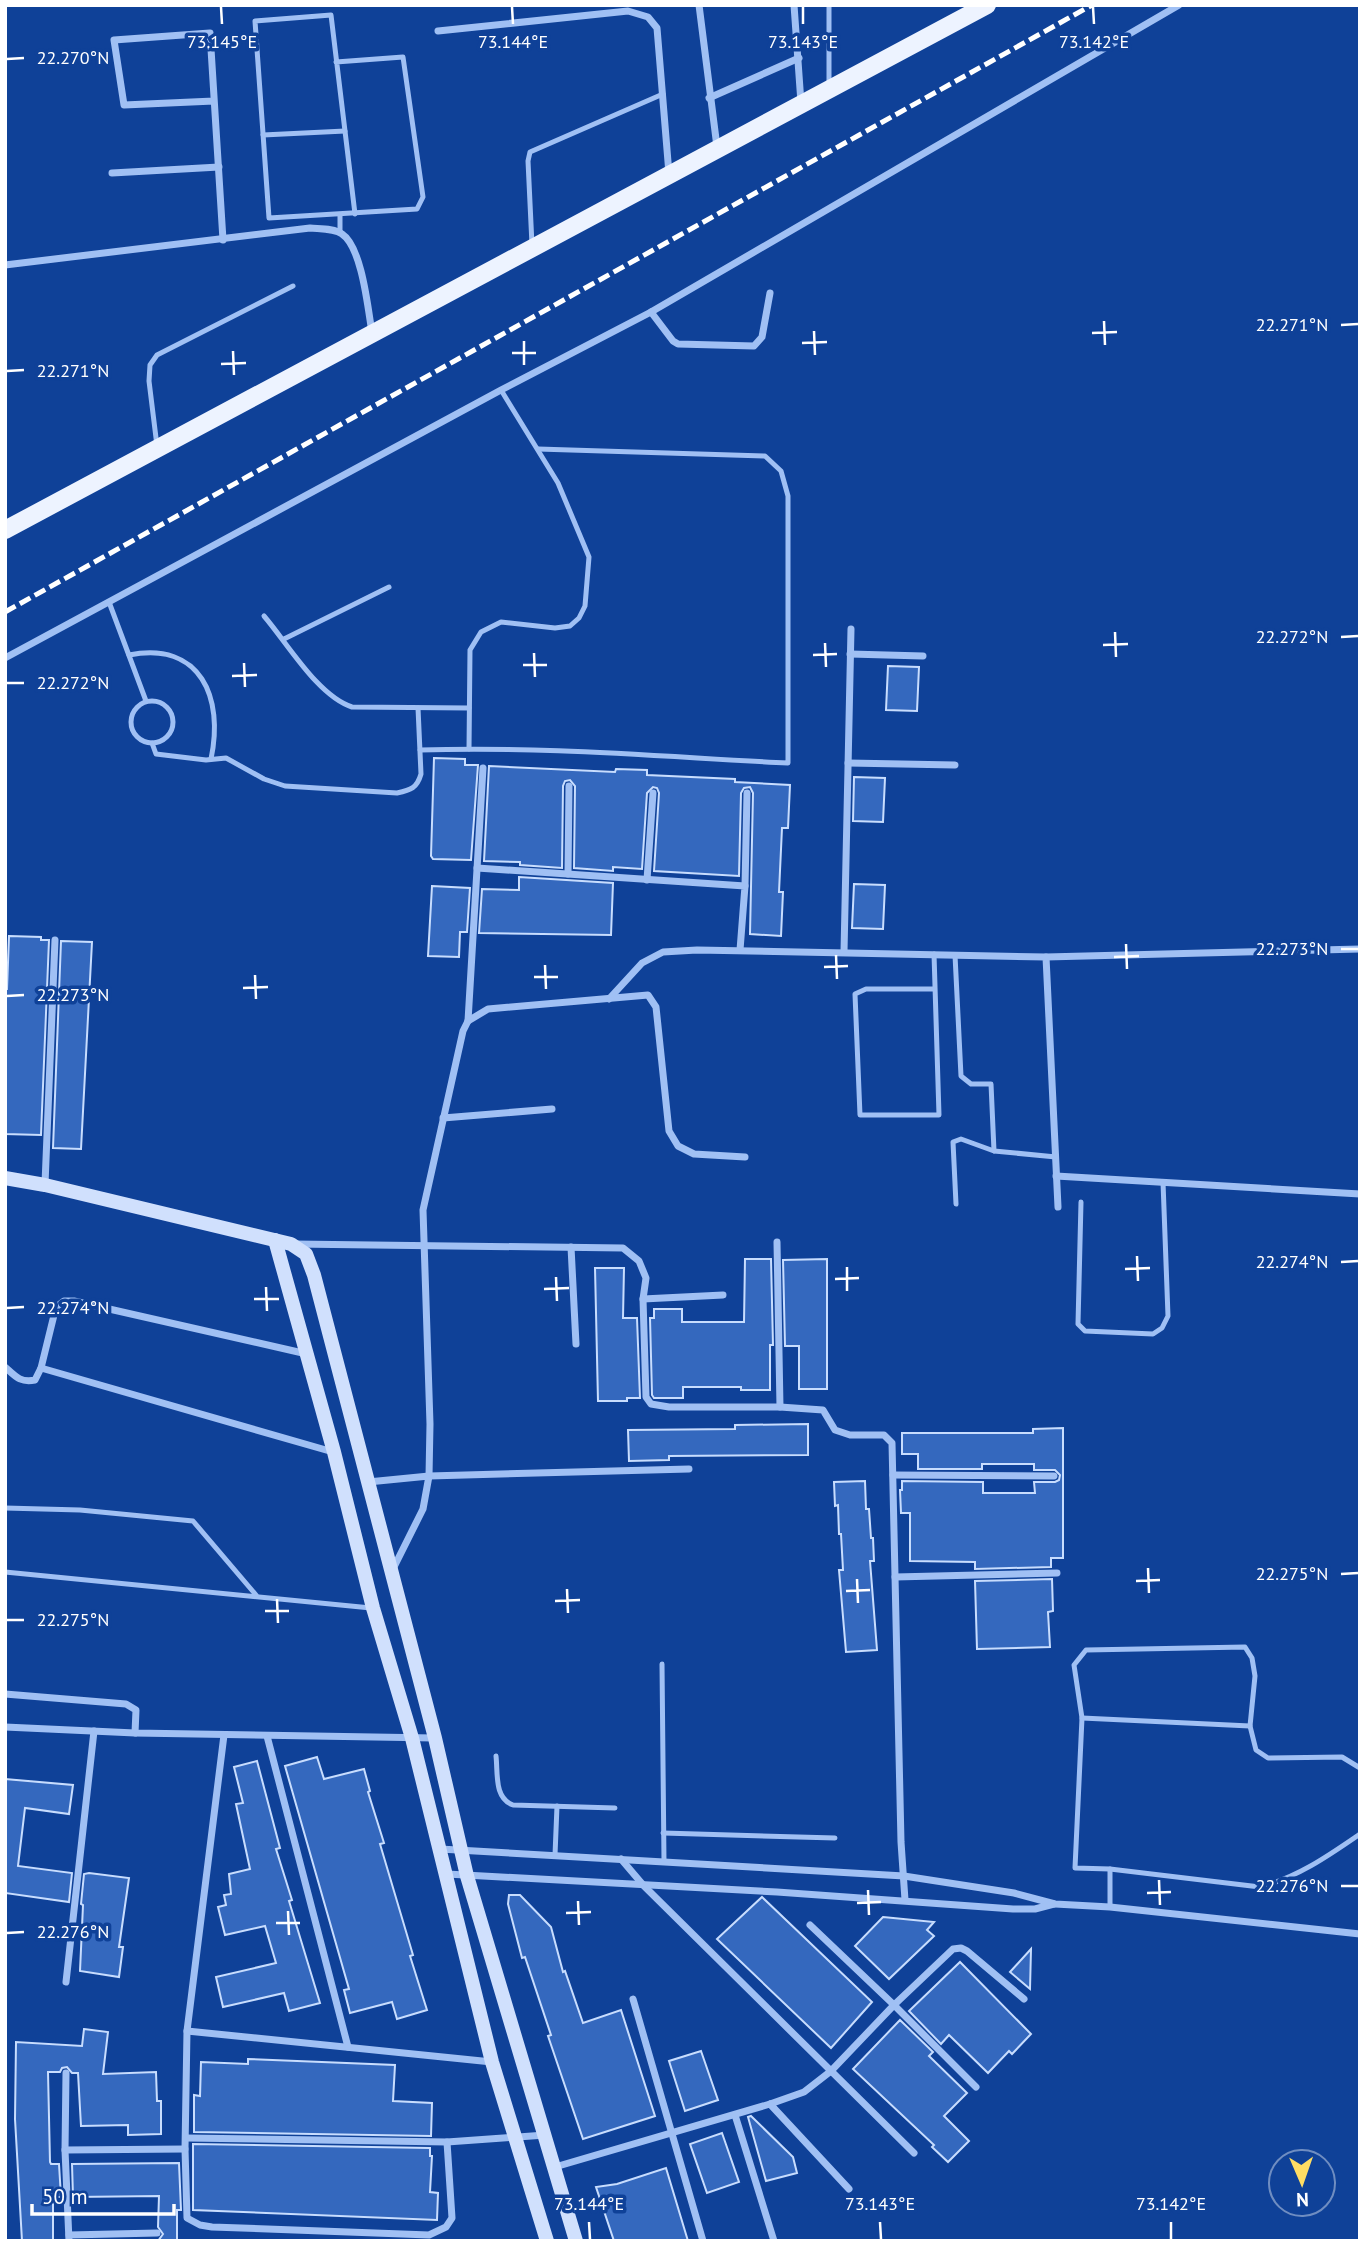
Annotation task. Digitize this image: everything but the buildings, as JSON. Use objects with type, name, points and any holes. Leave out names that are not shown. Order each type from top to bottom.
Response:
[{"type":"main road","points":[[5,530],[987,5]]},
{"type":"street","points":[[699,5],[717,148]]},
{"type":"street","points":[[794,5],[801,103]]},
{"type":"street","points":[[5,658],[651,312],[1179,5]]},
{"type":"street","points":[[438,31],[628,11],[648,17],[656,28],[669,174]]},
{"type":"street","points":[[214,101],[124,105],[114,40],[210,33],[223,240]]},
{"type":"street","points":[[709,98],[799,58]]},
{"type":"street","points":[[112,173],[219,167]]},
{"type":"street","points":[[5,265],[310,228],[340,232],[352,242],[358,260],[372,333]]},
{"type":"street","points":[[651,312],[678,344],[754,346],[762,337],[770,293]]},
{"type":"street","points":[[844,952],[851,629]]},
{"type":"street","points":[[850,654],[923,656]]},
{"type":"street","points":[[848,763],[955,765]]},
{"type":"street","points":[[392,1573],[423,1509],[429,1476],[430,1424],[423,1210],[463,1031],[468,1021],[483,768]]},
{"type":"street","points":[[568,874],[569,786]]},
{"type":"street","points":[[647,880],[653,793]]},
{"type":"street","points":[[740,950],[746,886],[747,793]]},
{"type":"street","points":[[477,869],[746,886]]},
{"type":"street","points":[[45,1185],[55,940]]},
{"type":"street","points":[[609,999],[642,963],[663,952],[740,950],[1046,957],[1360,948]]},
{"type":"street","points":[[1046,957],[1058,1207]]},
{"type":"street","points":[[468,1021],[488,1009],[648,995],[656,1007],[669,1131],[678,1146],[694,1154],[744,1157]]},
{"type":"street","points":[[443,1118],[552,1109]]},
{"type":"street","points":[[1056,1176],[1360,1194]]},
{"type":"street","points":[[5,1178],[45,1185],[291,1244],[623,1248],[639,1261],[646,1278],[643,1299],[646,1397],[651,1404],[669,1407],[780,1407],[822,1410],[835,1430],[850,1434],[884,1435],[892,1443],[905,1900]]},
{"type":"street","points":[[275,1240],[334,1452],[373,1608],[412,1738],[492,2062],[547,2241]]},
{"type":"street","points":[[777,1242],[780,1407]]},
{"type":"street","points":[[291,1244],[306,1254],[314,1275],[435,1738],[467,1876],[576,2241]]},
{"type":"street","points":[[572,1247],[576,1344]]},
{"type":"street","points":[[643,1299],[723,1295]]},
{"type":"street","points":[[5,1367],[17,1379],[26,1382],[34,1380],[41,1368],[56,1307],[64,1301],[74,1301],[307,1354]]},
{"type":"street","points":[[41,1368],[334,1452]]},
{"type":"street","points":[[368,1482],[429,1476],[690,1469]]},
{"type":"street","points":[[893,1475],[1054,1476]]},
{"type":"street","points":[[895,1577],[1057,1573]]},
{"type":"street","points":[[5,1694],[126,1704],[136,1710],[135,1733]]},
{"type":"street","points":[[5,1727],[135,1733],[435,1738]]},
{"type":"street","points":[[66,1982],[94,1731]]},
{"type":"street","points":[[224,1735],[187,2031],[187,2218],[200,2225],[429,2235],[446,2227],[452,2218],[447,2142]]},
{"type":"street","points":[[267,1736],[348,2047]]},
{"type":"street","points":[[440,1849],[904,1877],[1014,1893],[1055,1904],[1110,1907],[1360,1934]]},
{"type":"street","points":[[621,1858],[644,1886],[914,2154]]},
{"type":"street","points":[[447,1874],[905,1900],[1013,1909],[1035,1909],[1055,1904]]},
{"type":"street","points":[[810,1925],[976,2087]]},
{"type":"street","points":[[555,2167],[770,2105],[804,2092],[831,2071],[894,2005],[953,1949],[961,1948],[1024,1999]]},
{"type":"street","points":[[634,1999],[703,2241]]},
{"type":"street","points":[[187,2031],[492,2062]]},
{"type":"street","points":[[66,2073],[65,2150],[69,2238],[157,2233]]},
{"type":"street","points":[[770,2105],[849,2189]]},
{"type":"street","points":[[736,2115],[774,2241]]},
{"type":"street","points":[[187,2138],[447,2142],[546,2135]]},
{"type":"street","points":[[65,2150],[185,2149]]},
{"type":"lane","points":[[829,5],[829,89]]},
{"type":"lane","points":[[337,62],[403,57],[423,197],[417,209],[355,214],[340,215],[269,218],[255,21],[331,15],[355,214]]},
{"type":"lane","points":[[532,248],[528,161],[530,152],[663,94]]},
{"type":"lane","points":[[264,135],[345,131]]},
{"type":"lane","points":[[340,215],[340,232]]},
{"type":"lane","points":[[158,448],[149,381],[150,365],[158,355],[293,286]]},
{"type":"lane","points":[[469,748],[470,650],[481,632],[501,622],[555,628],[570,626],[579,618],[585,606],[589,557],[558,483],[501,390]]},
{"type":"lane","points":[[420,750],[469,748],[788,763],[788,496],[781,471],[765,456],[537,449]]},
{"type":"lane","points":[[284,639],[389,587]]},
{"type":"lane","points":[[109,602],[146,701]]},
{"type":"lane","points":[[264,616],[321,687],[339,702],[352,707],[469,708]]},
{"type":"lane","points":[[129,655],[152,652],[181,658],[204,680],[212,698],[216,726],[211,759]]},
{"type":"lane","points":[[146,701],[164,704],[172,715],[172,730],[168,736],[152,743],[136,737],[130,725],[132,712],[146,701]]},
{"type":"lane","points":[[152,743],[156,754],[226,758],[264,779],[285,786],[397,793],[411,790],[418,784],[421,774],[418,708]]},
{"type":"lane","points":[[934,954],[939,1115],[860,1115],[855,994],[866,989],[935,989]]},
{"type":"lane","points":[[956,955],[961,1076],[971,1084],[990,1084],[994,1151]]},
{"type":"lane","points":[[956,1204],[953,1142],[961,1139],[994,1151],[1056,1157]]},
{"type":"lane","points":[[1081,1202],[1078,1324],[1085,1331],[1153,1334],[1161,1328],[1167,1316],[1163,1182]]},
{"type":"lane","points":[[5,1508],[80,1510],[193,1521],[256,1595]]},
{"type":"lane","points":[[5,1572],[373,1608]]},
{"type":"lane","points":[[1360,1768],[1342,1757],[1268,1758],[1256,1750],[1250,1726],[1255,1676],[1252,1658],[1245,1647],[1086,1650],[1074,1665],[1082,1718],[1074,1868],[1110,1869],[1260,1887],[1284,1881],[1305,1870],[1360,1834]]},
{"type":"lane","points":[[662,1664],[664,1861]]},
{"type":"lane","points":[[1082,1718],[1250,1726]]},
{"type":"lane","points":[[496,1756],[499,1794],[505,1802],[513,1805],[615,1808]]},
{"type":"lane","points":[[555,1855],[557,1807]]},
{"type":"lane","points":[[663,1833],[835,1838]]},
{"type":"lane","points":[[1110,1869],[1110,1907]]},
{"type":"railway","points":[[5,612],[1092,5]]}]
